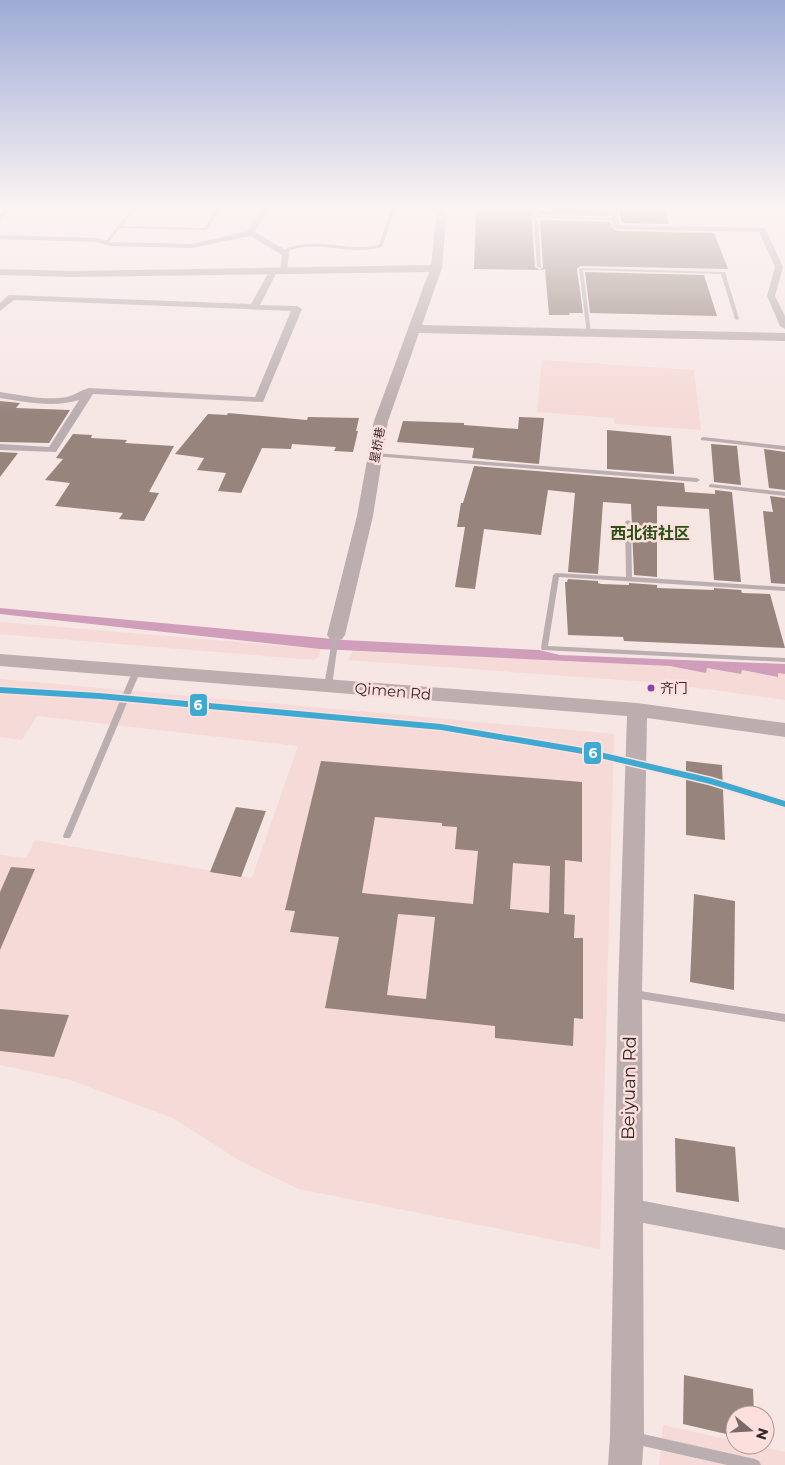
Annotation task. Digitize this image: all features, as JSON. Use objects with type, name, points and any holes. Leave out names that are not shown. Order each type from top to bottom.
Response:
[{"type":"street","points":[[254,308],[274,277]]},
{"type":"street","name":"星桥巷","points":[[336,635],[365,516],[381,421],[433,277]]},
{"type":"street","points":[[776,277],[771,296],[785,326]]},
{"type":"street","points":[[0,308],[12,296],[297,309],[259,400],[89,391],[77,398],[58,401],[0,395]]},
{"type":"street","points":[[414,329],[785,337]]},
{"type":"street","points":[[0,447],[52,450],[89,391]]},
{"type":"street","name":"Qimen Rd","points":[[0,660],[637,710],[785,730]]},
{"type":"street","name":"Beiyuan Rd","points":[[624,1465],[627,1437],[630,993],[637,710]]},
{"type":"street","points":[[628,1208],[785,1239]]},
{"type":"lane","points":[[582,277],[589,333]]},
{"type":"lane","points":[[724,277],[737,319]]},
{"type":"lane","points":[[703,439],[785,448]]},
{"type":"lane","points":[[375,455],[696,480]]},
{"type":"lane","points":[[711,486],[785,494]]},
{"type":"lane","points":[[628,522],[629,580]]},
{"type":"lane","points":[[785,589],[556,575],[544,648],[785,660]]},
{"type":"lane","name":"星桥巷","points":[[328,686],[336,635]]},
{"type":"lane","points":[[67,836],[136,672]]},
{"type":"lane","points":[[630,993],[785,1018]]},
{"type":"lane","points":[[627,1437],[755,1465]]},
{"type":"shaded area","points":[[542,360],[694,370],[701,430],[615,424],[614,418],[537,412]]},
{"type":"shaded area","points":[[0,608],[344,640],[539,650],[560,655],[785,664],[785,674],[778,673],[778,677],[742,670],[741,674],[707,668],[706,673],[670,666],[320,649],[0,614]]},
{"type":"shaded area","points":[[0,622],[320,649],[319,657],[313,660],[0,634]]},
{"type":"shaded area","points":[[353,651],[670,666],[706,673],[707,668],[740,674],[741,670],[778,677],[778,672],[785,674],[785,700],[663,683],[348,660]]},
{"type":"shaded area","points":[[0,679],[614,734],[600,1249],[299,1189],[240,1161],[173,1118],[70,1080],[0,1065],[0,855],[26,858],[35,840],[252,878],[298,746],[37,716],[22,740],[0,737]]},
{"type":"shaded area","points":[[663,1425],[725,1439],[725,1455],[775,1455],[775,1450],[785,1452],[785,1465],[659,1465]]},
{"type":"building","points":[[546,277],[578,277],[583,313],[549,315]]},
{"type":"building","points":[[586,277],[705,277],[717,316],[590,313]]},
{"type":"building","points":[[0,401],[20,403],[16,408],[70,410],[49,443],[0,442]]},
{"type":"building","points":[[228,413],[307,420],[308,417],[359,418],[356,431],[358,431],[353,452],[334,451],[336,447],[292,444],[291,449],[262,448],[241,493],[218,491],[226,473],[197,470],[204,458],[175,454],[208,414],[227,415]]},
{"type":"building","points":[[519,417],[544,418],[539,464],[472,458],[474,448],[397,442],[403,421],[464,423],[464,425],[518,429]]},
{"type":"building","points":[[607,430],[671,436],[674,474],[607,469]]},
{"type":"building","points":[[73,434],[92,435],[91,438],[127,440],[125,443],[174,446],[149,492],[159,493],[144,521],[119,519],[123,513],[55,506],[70,483],[45,480],[63,459],[56,458]]},
{"type":"building","points":[[711,444],[737,446],[741,485],[714,482]]},
{"type":"building","points":[[764,449],[785,452],[785,490],[769,488]]},
{"type":"building","points":[[0,452],[18,453],[0,477]]},
{"type":"building","points":[[474,466],[684,483],[685,492],[715,494],[715,490],[732,492],[741,582],[714,580],[709,509],[657,506],[657,577],[634,575],[631,504],[603,502],[598,574],[568,572],[575,493],[548,490],[541,535],[484,529],[475,589],[455,587],[465,527],[457,527],[461,503],[463,503]]},
{"type":"building","points":[[770,496],[785,498],[785,584],[771,583],[763,511],[773,512]]},
{"type":"building","points":[[568,579],[598,581],[601,584],[657,585],[657,588],[714,590],[714,588],[741,590],[742,593],[770,594],[785,648],[624,641],[623,637],[568,635],[565,582]]},
{"type":"building","points":[[321,761],[582,782],[582,862],[565,860],[564,914],[575,915],[574,938],[583,938],[583,1019],[574,1018],[573,1046],[495,1038],[495,1026],[325,1008],[339,937],[290,932],[295,911],[285,910]],"holes":[[[375,817],[442,823],[442,826],[457,827],[455,849],[478,851],[473,904],[362,893]],[[513,863],[550,866],[549,913],[510,909]],[[398,914],[435,917],[426,999],[387,995]]]},
{"type":"building","points":[[686,761],[722,765],[725,840],[686,835]]},
{"type":"building","points":[[236,807],[266,811],[241,877],[210,872]]},
{"type":"building","points":[[11,867],[35,869],[0,950],[0,892]]},
{"type":"building","points":[[694,894],[735,901],[734,990],[690,982]]},
{"type":"building","points":[[0,1009],[69,1015],[54,1057],[0,1051]]},
{"type":"building","points":[[675,1138],[735,1147],[739,1202],[676,1192]]},
{"type":"building","points":[[684,1375],[753,1389],[754,1405],[725,1405],[725,1434],[683,1424]]},
{"type":"transit line","name":"6","points":[[0,690],[99,696],[441,727],[583,751],[711,781],[785,804]]},
{"type":"place","name":"齐门","points":[[651,688]]},
{"type":"district","name":"西北街社区","points":[[650,533]]}]
